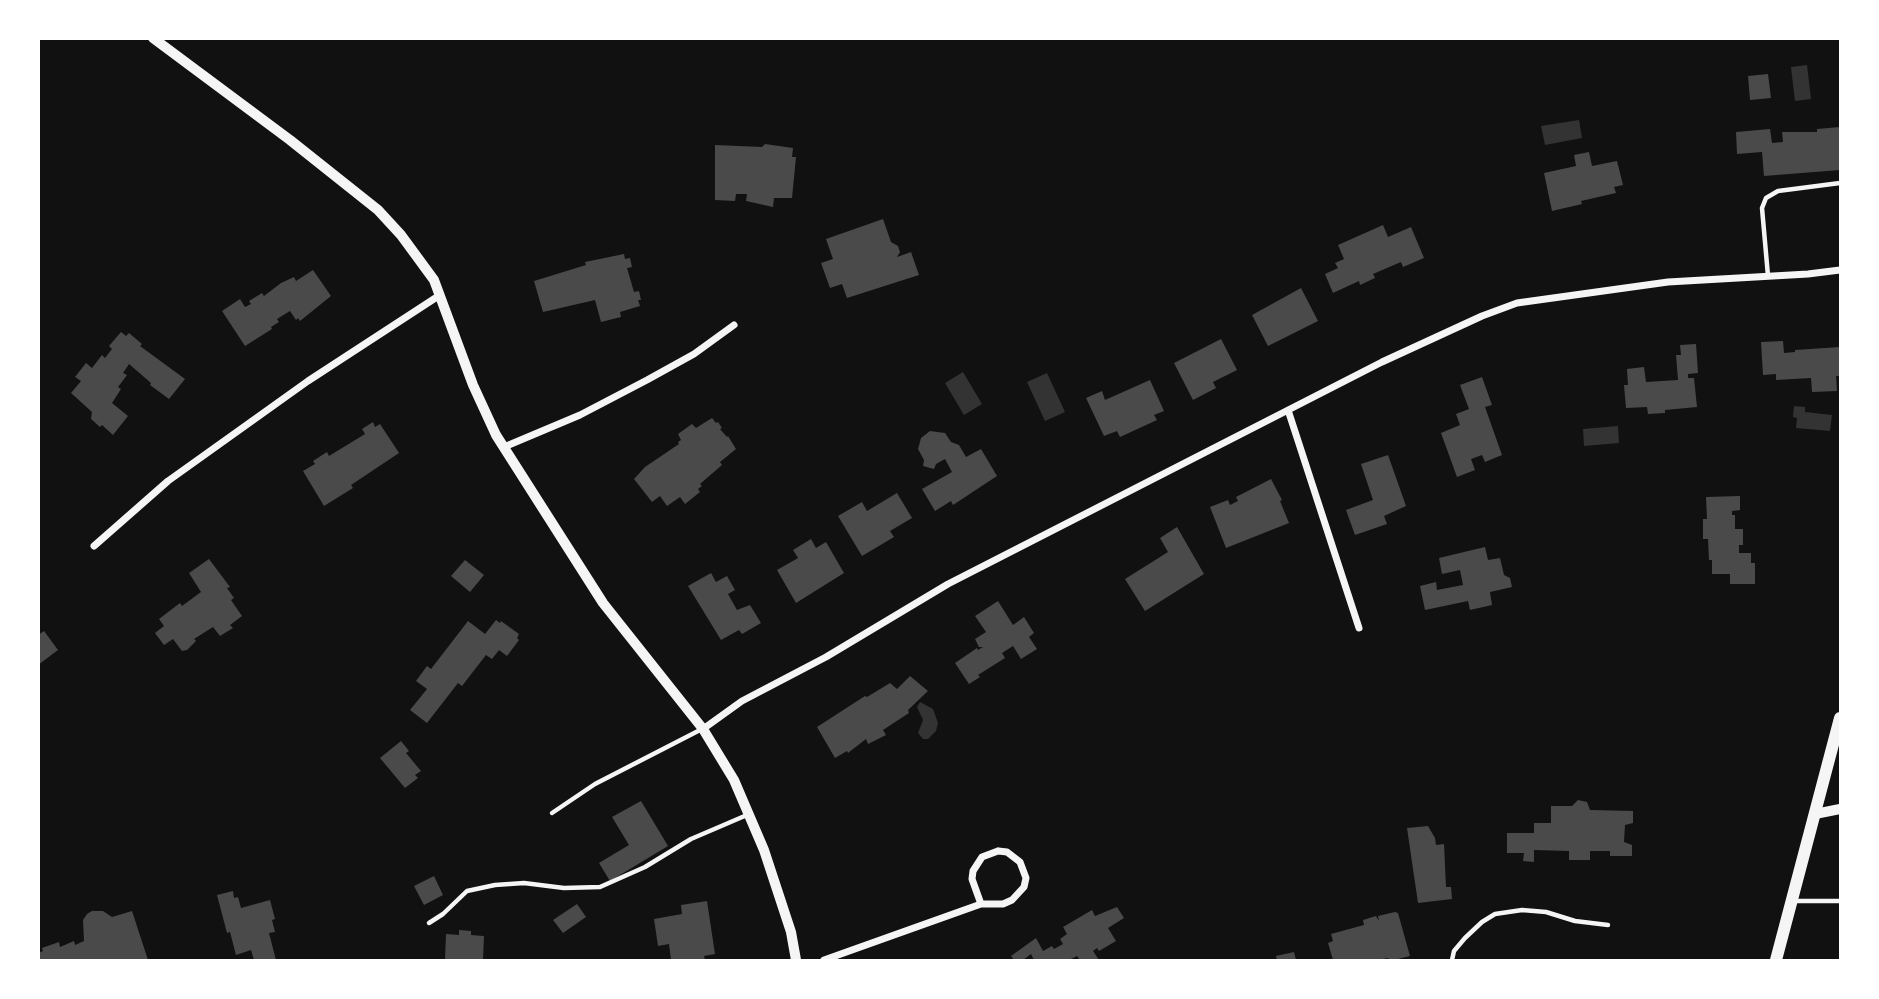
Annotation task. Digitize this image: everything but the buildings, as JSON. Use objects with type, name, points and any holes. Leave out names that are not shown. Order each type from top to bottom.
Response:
[{"type":"main road","points":[[1776,961],[1840,718]]},
{"type":"street","points":[[153,38],[290,140],[378,210],[401,235],[434,280],[473,385],[504,447],[603,603],[703,729],[734,780],[764,850],[791,932],[796,961]]},
{"type":"street","points":[[703,729],[742,701],[826,657],[948,584],[1382,362],[1482,316],[1517,303],[1668,282],[1840,270]]},
{"type":"street","points":[[94,546],[167,481],[308,381],[441,294]]},
{"type":"street","points":[[504,447],[580,415],[694,354],[734,325]]},
{"type":"street","points":[[1287,410],[1359,628]]},
{"type":"street","points":[[1815,814],[1840,809]]},
{"type":"street","points":[[824,961],[981,904],[1003,904],[1019,895],[1026,878],[1014,856],[998,850],[989,852],[976,863],[972,879],[981,904]]},
{"type":"lane","points":[[1768,276],[1762,208],[1766,198],[1778,191],[1840,183]]},
{"type":"lane","points":[[552,813],[595,784],[703,729]]},
{"type":"lane","points":[[429,923],[443,914],[467,891],[495,885],[524,883],[564,888],[600,887],[645,867],[691,839],[748,815]]},
{"type":"lane","points":[[1792,901],[1840,901]]},
{"type":"lane","points":[[1452,961],[1454,951],[1465,938],[1495,914],[1522,910],[1546,912],[1575,921],[1608,925]]},
{"type":"shaded area","points":[[1807,65],[1811,99],[1795,101],[1791,67]]},
{"type":"shaded area","points":[[1579,120],[1582,138],[1545,145],[1541,126]]},
{"type":"shaded area","points":[[963,372],[982,404],[964,415],[945,383]]},
{"type":"shaded area","points":[[1047,373],[1065,412],[1045,421],[1027,382]]},
{"type":"shaded area","points":[[1794,406],[1805,407],[1805,412],[1832,415],[1830,431],[1796,428]]},
{"type":"shaded area","points":[[1618,426],[1619,443],[1584,446],[1583,429]]},
{"type":"shaded area","points":[[920,702],[933,709],[938,723],[936,731],[928,739],[923,739],[918,733],[923,720],[917,707]]}]
